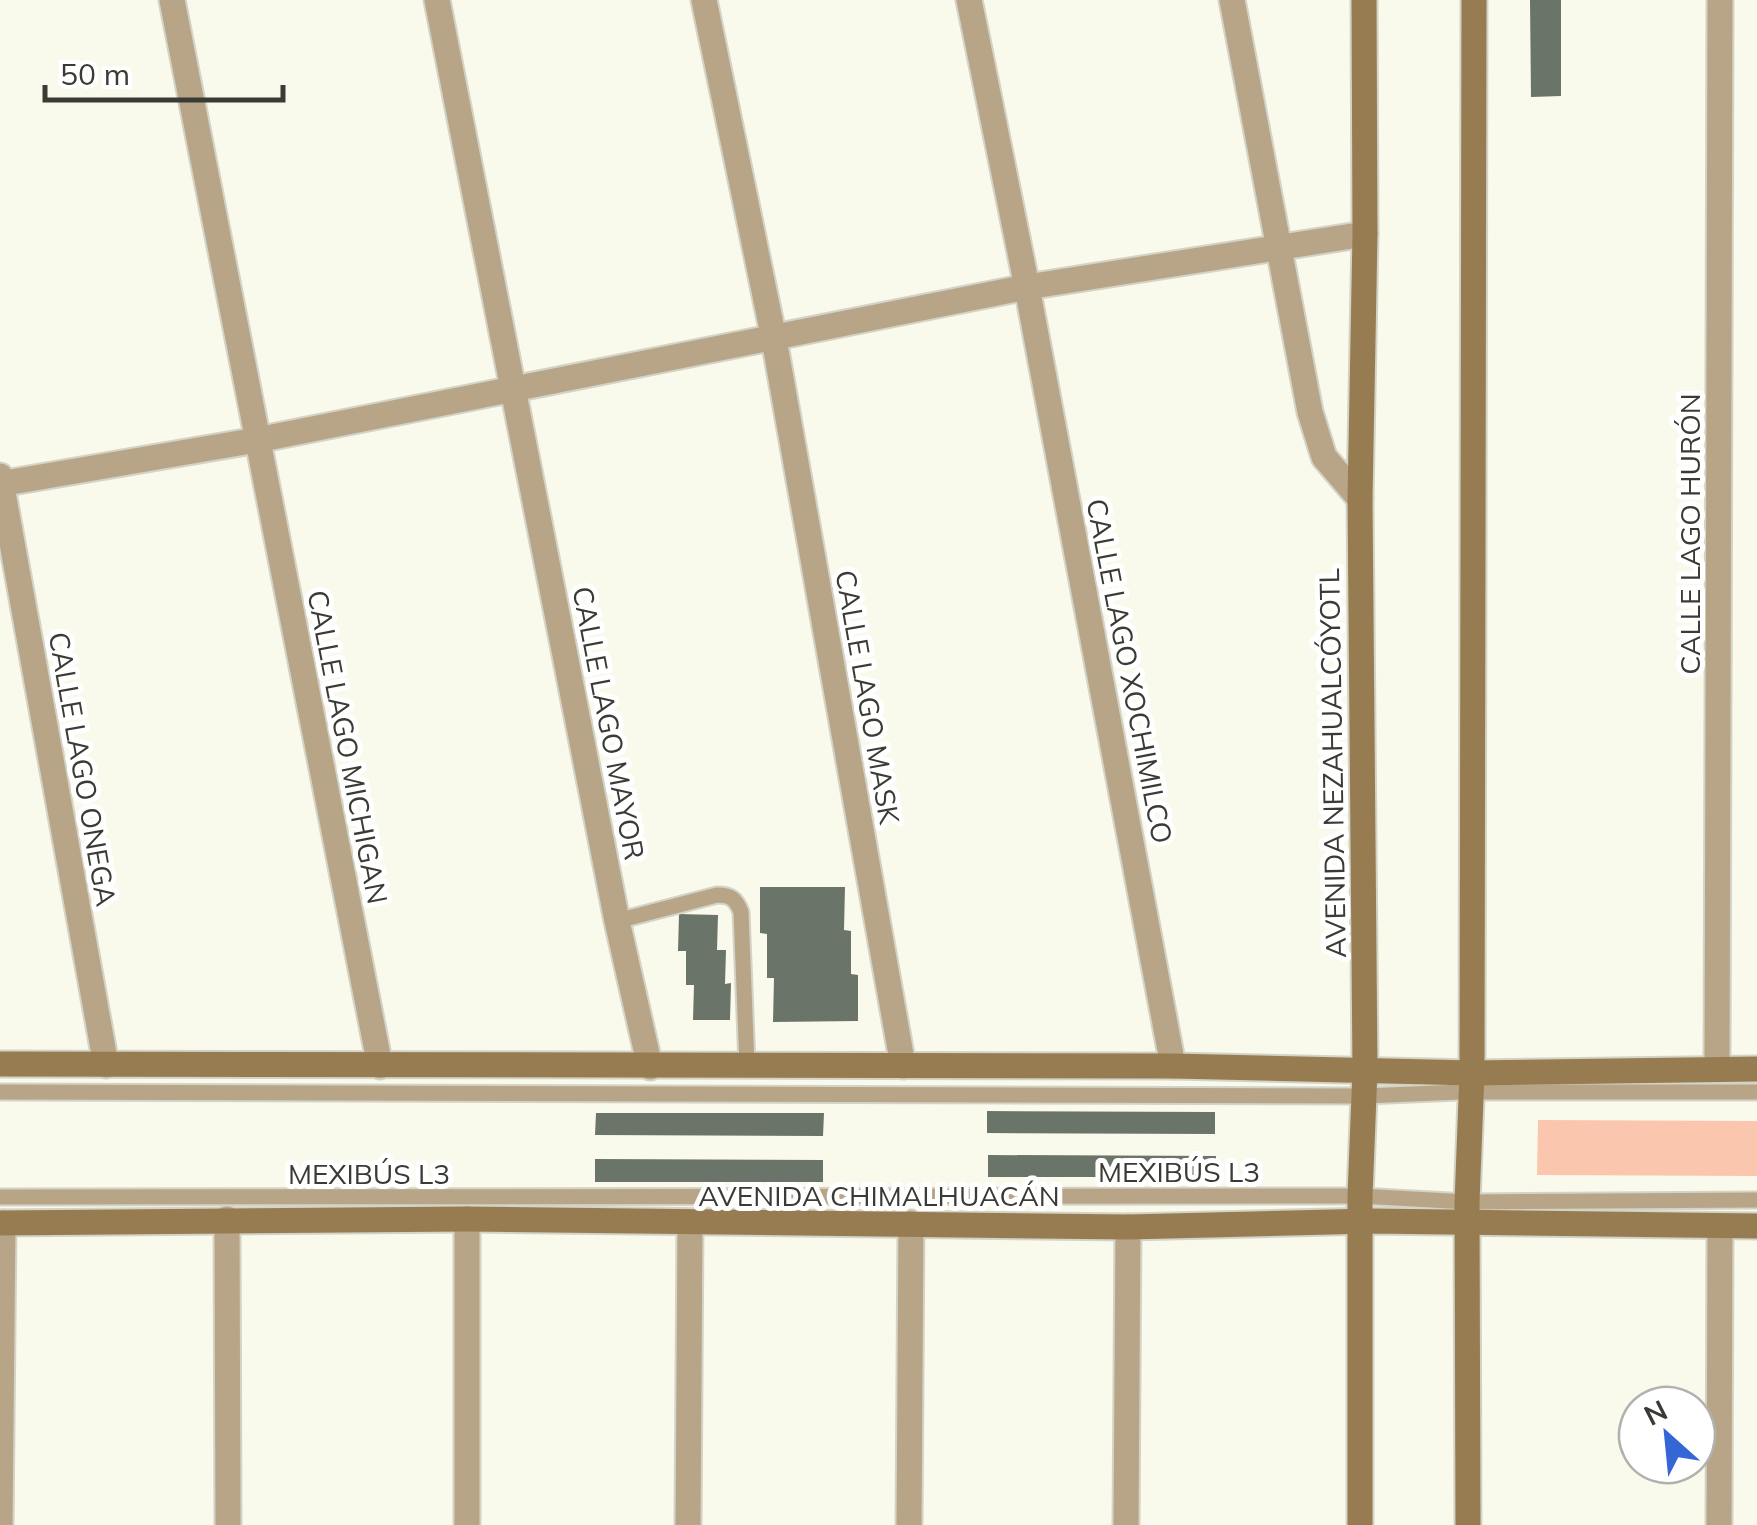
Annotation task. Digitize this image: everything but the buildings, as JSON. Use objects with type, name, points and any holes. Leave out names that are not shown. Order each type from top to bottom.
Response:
[{"type":"main road","name":"AVENIDA NEZAHUALCÓYOTL","points":[[1360,1525],[1360,1208],[1365,1083],[1360,499],[1364,0]]},
{"type":"main road","points":[[1468,1525],[1474,0]]},
{"type":"main road","points":[[0,1064],[1172,1066],[1365,1083],[1757,1069]]},
{"type":"main road","name":"AVENIDA CHIMALHUACÁN","points":[[1,1214],[1128,1228],[1360,1208],[1757,1226]]},
{"type":"street","name":"CALLE LAGO MICHIGAN","points":[[172,0],[380,1066]]},
{"type":"street","name":"CALLE LAGO MAYOR","points":[[438,0],[617,921],[650,1067]]},
{"type":"street","name":"CALLE LAGO MASK","points":[[704,0],[774,339],[903,1066]]},
{"type":"street","name":"CALLE LAGO XOCHIMILCO","points":[[969,0],[1028,288],[1172,1066]]},
{"type":"street","points":[[1232,0],[1310,412],[1324,457],[1360,499]]},
{"type":"street","name":"CALLE LAGO HURÓN","points":[[1717,1068],[1720,0]]},
{"type":"street","points":[[0,482],[258,440],[1028,288],[1365,234]]},
{"type":"street","name":"CALLE LAGO ONEGA","points":[[0,482],[106,1065]]},
{"type":"street","points":[[0,1525],[1,1214]]},
{"type":"street","points":[[227,1219],[228,1525]]},
{"type":"street","points":[[467,1219],[467,1525]]},
{"type":"street","points":[[688,1525],[690,1223]]},
{"type":"street","points":[[909,1525],[911,1223]]},
{"type":"street","points":[[1720,1226],[1720,1525]]},
{"type":"street","points":[[1126,1525],[1128,1228]]},
{"type":"lane","points":[[617,921],[718,895],[728,895],[737,902],[741,912],[747,1064]]},
{"type":"lane","points":[[1471,1082],[1757,1092]]},
{"type":"lane","points":[[0,1092],[1365,1083]]},
{"type":"lane","points":[[1467,1213],[1757,1200]]},
{"type":"lane","name":"MEXIBÚS L3","points":[[1,1214],[1360,1208]]},
{"type":"shaded area","points":[[1538,1120],[1757,1121],[1757,1176],[1537,1175]]}]
